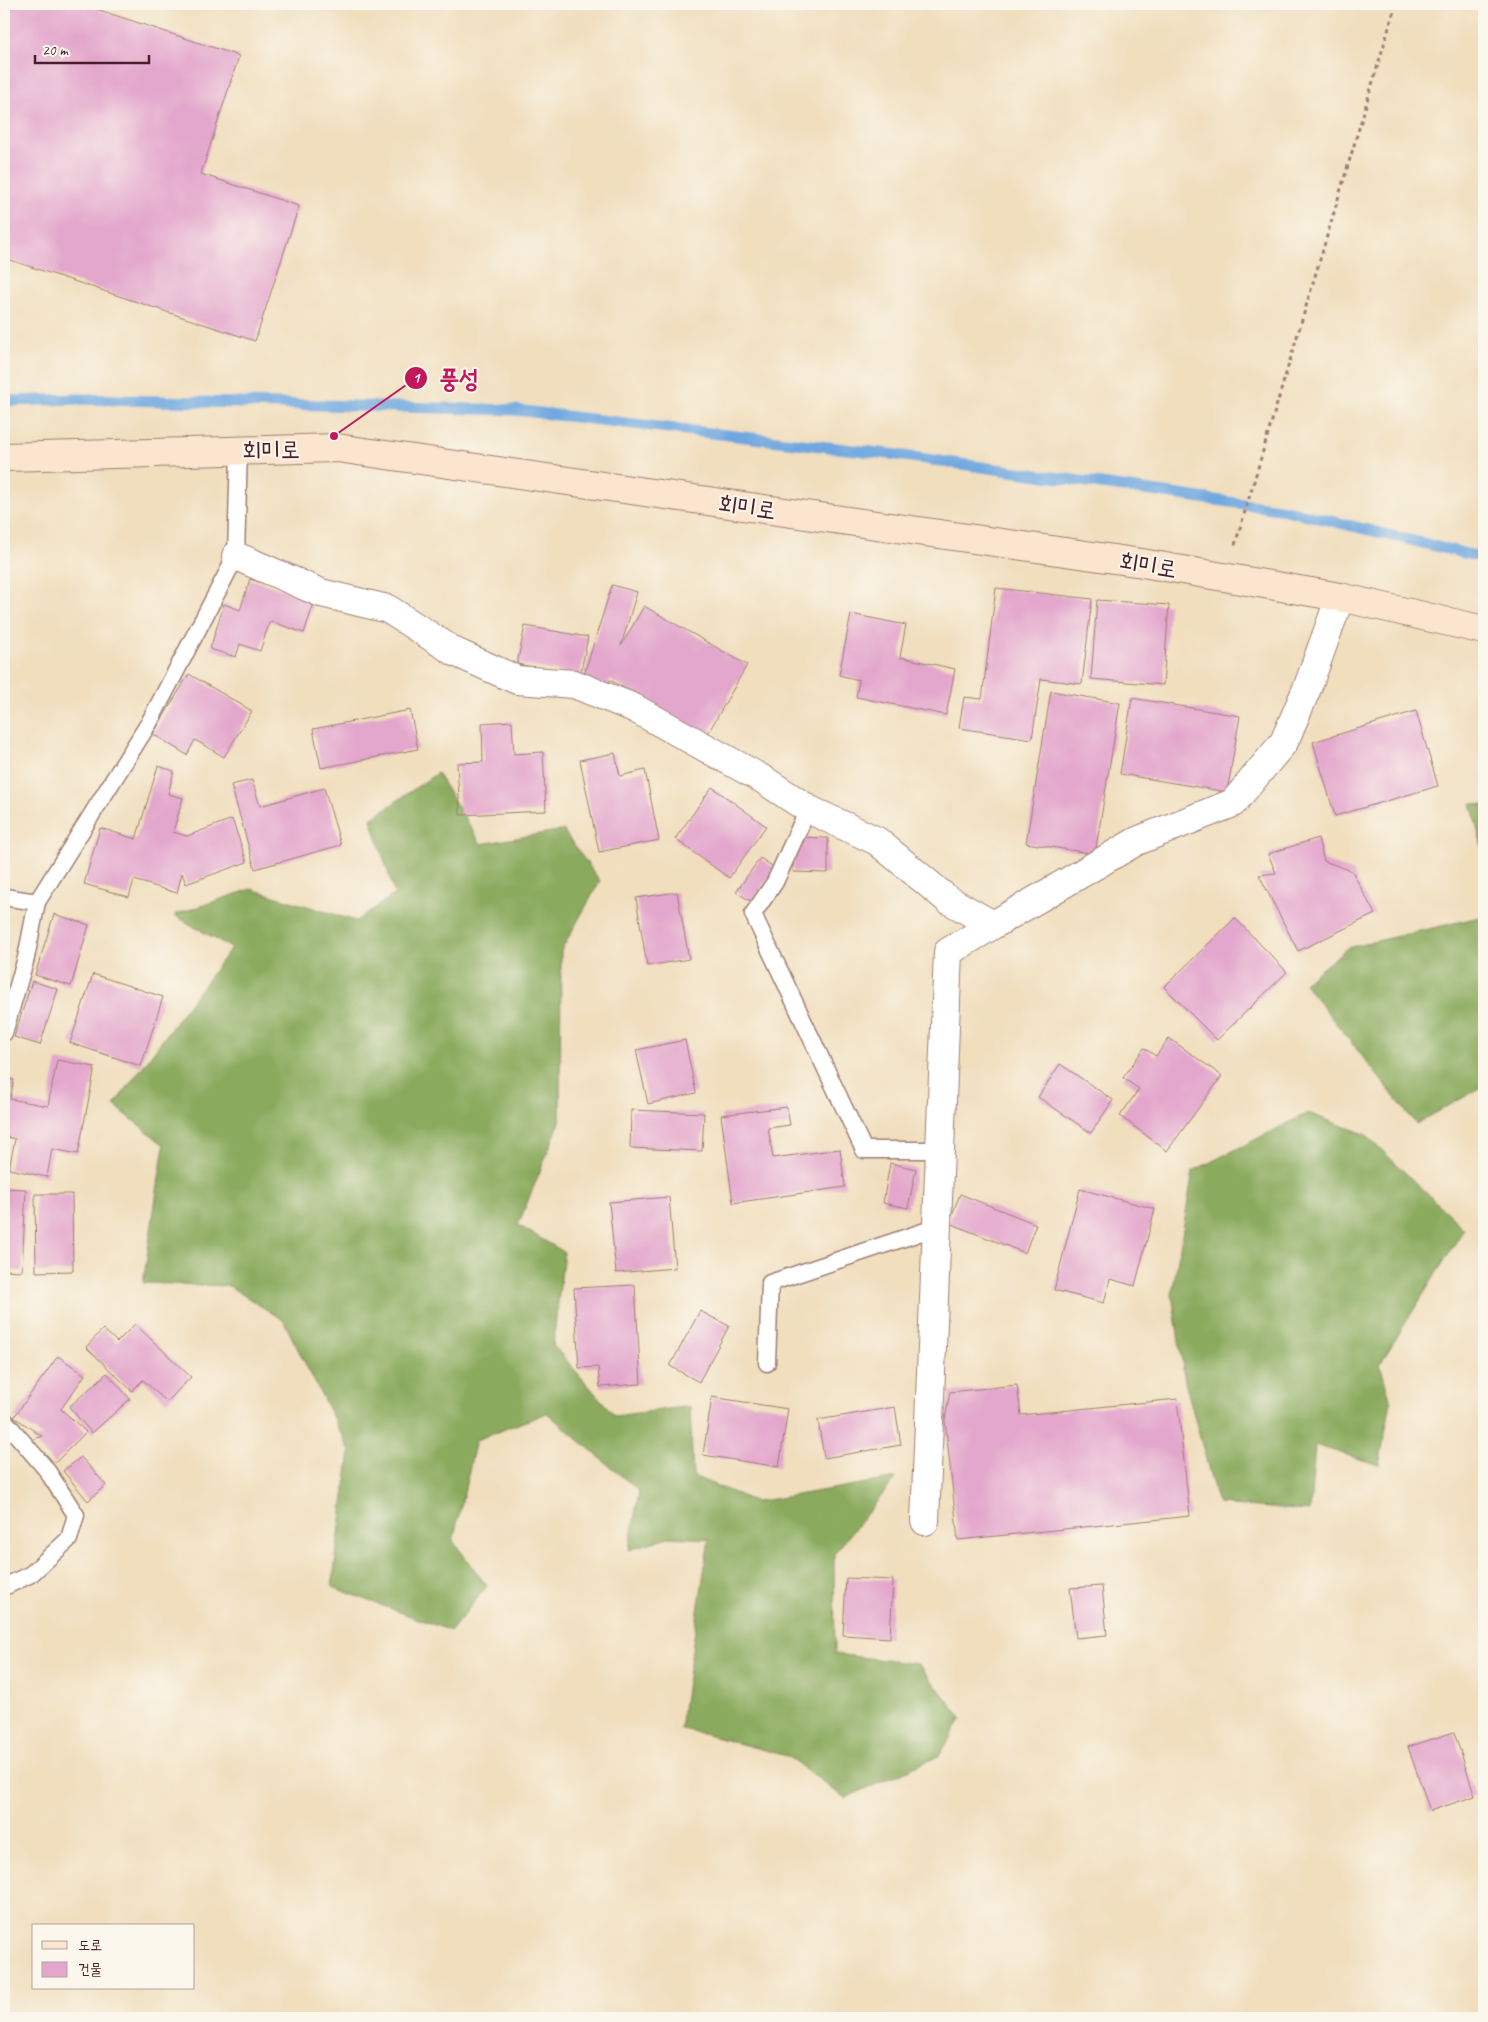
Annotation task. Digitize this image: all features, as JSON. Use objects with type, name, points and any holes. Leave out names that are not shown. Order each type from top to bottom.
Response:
[{"type":"street","name":"회미로","points":[[4,457],[337,448],[1132,562],[1340,597],[1484,630]]},
{"type":"street","points":[[236,556],[321,593],[388,608],[455,652],[517,680],[574,684],[634,708],[764,780],[808,809],[878,841],[947,899],[993,925]]},
{"type":"street","points":[[925,1522],[948,952],[1137,841],[1233,803],[1284,742],[1308,686],[1340,597]]},
{"type":"lane","points":[[4,1033],[26,958],[37,902],[149,723],[236,556],[239,451]]},
{"type":"lane","points":[[808,809],[775,882],[753,914],[864,1150],[940,1150]]},
{"type":"lane","points":[[4,897],[37,902]]},
{"type":"lane","points":[[767,1364],[770,1284],[937,1227]]},
{"type":"lane","points":[[4,1420],[46,1469],[76,1515],[69,1539],[31,1574],[4,1587]]},
{"type":"path","points":[[1242,520],[1396,4]]},
{"type":"green space","points":[[437,773],[481,844],[563,830],[600,881],[561,951],[560,1122],[518,1225],[564,1252],[553,1345],[615,1416],[690,1406],[693,1476],[756,1502],[896,1478],[834,1554],[835,1654],[918,1664],[962,1718],[939,1756],[845,1798],[787,1756],[680,1728],[709,1539],[668,1537],[629,1550],[639,1491],[547,1413],[476,1440],[453,1541],[487,1586],[451,1631],[332,1587],[350,1451],[283,1320],[229,1286],[143,1283],[164,1145],[114,1105],[231,948],[174,915],[251,889],[356,921],[395,894],[371,819]]},
{"type":"green space","points":[[1471,803],[1484,805],[1484,855]]},
{"type":"green space","points":[[1484,916],[1484,1086],[1416,1124],[1304,983],[1347,948]]},
{"type":"green space","points":[[1308,1113],[1365,1134],[1464,1229],[1380,1364],[1391,1402],[1379,1465],[1315,1445],[1310,1511],[1218,1504],[1185,1382],[1172,1294],[1193,1171]]},
{"type":"building","points":[[4,4],[81,4],[239,56],[201,174],[299,206],[255,341],[4,258]]},
{"type":"building","points":[[250,579],[315,600],[304,633],[270,621],[260,651],[240,644],[236,657],[210,649],[224,604],[240,610]]},
{"type":"building","points":[[612,585],[637,592],[621,646],[644,606],[747,665],[707,735],[610,680],[608,689],[582,681]]},
{"type":"building","points":[[996,588],[1092,599],[1082,684],[1041,679],[1032,739],[959,728],[964,697],[982,699]]},
{"type":"building","points":[[1097,600],[1169,605],[1163,685],[1091,679]]},
{"type":"building","points":[[851,614],[906,625],[900,657],[955,669],[946,715],[856,697],[859,680],[839,675]]},
{"type":"building","points":[[525,626],[588,637],[580,676],[517,664]]},
{"type":"building","points":[[189,674],[252,711],[224,757],[195,740],[187,755],[153,734]]},
{"type":"building","points":[[1051,691],[1120,703],[1095,854],[1026,843]]},
{"type":"building","points":[[1132,698],[1240,716],[1227,792],[1120,774]]},
{"type":"building","points":[[410,710],[418,749],[321,768],[313,729]]},
{"type":"building","points":[[1416,711],[1438,786],[1335,816],[1313,742]]},
{"type":"building","points":[[512,721],[514,754],[543,752],[546,811],[460,815],[457,763],[483,762],[482,723]]},
{"type":"building","points":[[615,753],[620,776],[645,770],[659,840],[599,852],[580,760]]},
{"type":"building","points":[[158,766],[174,771],[168,794],[183,798],[173,832],[187,836],[232,819],[247,862],[186,884],[182,873],[177,893],[134,880],[129,897],[84,884],[100,828],[136,839]]},
{"type":"building","points":[[252,780],[260,806],[324,788],[341,845],[255,869],[231,785]]},
{"type":"building","points":[[712,787],[766,826],[729,878],[675,839]]},
{"type":"building","points":[[794,837],[828,838],[828,873],[793,872]]},
{"type":"building","points":[[1318,838],[1324,861],[1352,871],[1375,914],[1298,951],[1259,875],[1276,873],[1268,854]]},
{"type":"building","points":[[760,858],[775,868],[752,902],[736,892]]},
{"type":"building","points":[[677,892],[689,959],[647,966],[636,898]]},
{"type":"building","points":[[54,914],[89,925],[71,986],[35,975]]},
{"type":"building","points":[[1235,918],[1287,972],[1217,1040],[1164,987]]},
{"type":"building","points":[[93,974],[163,997],[141,1066],[70,1043]]},
{"type":"building","points":[[32,981],[58,989],[40,1045],[14,1037]]},
{"type":"building","points":[[1169,1038],[1222,1076],[1167,1151],[1120,1116],[1139,1089],[1123,1078],[1144,1048],[1156,1056]]},
{"type":"building","points":[[685,1040],[696,1093],[648,1104],[636,1050]]},
{"type":"building","points":[[57,1060],[95,1067],[78,1154],[52,1149],[47,1177],[9,1169],[15,1139],[4,1136],[4,1078],[14,1080],[10,1099],[48,1106]]},
{"type":"building","points":[[1060,1064],[1113,1100],[1091,1133],[1038,1097]]},
{"type":"building","points":[[787,1107],[790,1125],[768,1128],[773,1158],[840,1149],[845,1187],[733,1203],[721,1115]]},
{"type":"building","points":[[631,1110],[704,1113],[702,1151],[630,1148]]},
{"type":"building","points":[[890,1163],[916,1169],[908,1208],[883,1203]]},
{"type":"building","points":[[4,1188],[26,1189],[22,1271],[4,1270]]},
{"type":"building","points":[[1080,1189],[1155,1209],[1135,1286],[1110,1279],[1104,1303],[1054,1290]]},
{"type":"building","points":[[35,1194],[72,1194],[73,1271],[36,1272]]},
{"type":"building","points":[[960,1194],[1036,1224],[1025,1253],[949,1223]]},
{"type":"building","points":[[669,1197],[675,1268],[616,1273],[609,1202]]},
{"type":"building","points":[[635,1285],[641,1384],[600,1387],[598,1367],[579,1368],[574,1288]]},
{"type":"building","points":[[700,1311],[729,1326],[699,1382],[670,1366]]},
{"type":"building","points":[[135,1324],[191,1377],[167,1402],[143,1380],[132,1391],[86,1347],[103,1329],[117,1342]]},
{"type":"building","points":[[58,1356],[85,1375],[61,1409],[86,1432],[55,1463],[31,1440],[42,1436],[14,1417]]},
{"type":"building","points":[[107,1373],[130,1399],[92,1433],[69,1407]]},
{"type":"building","points":[[1017,1385],[1021,1415],[1177,1399],[1190,1516],[958,1540],[945,1420],[950,1392]]},
{"type":"building","points":[[712,1397],[788,1409],[779,1467],[703,1455]]},
{"type":"building","points":[[895,1407],[901,1445],[824,1458],[818,1420]]},
{"type":"building","points":[[81,1457],[106,1485],[88,1501],[63,1471]]},
{"type":"building","points":[[846,1578],[893,1580],[890,1638],[843,1635]]},
{"type":"building","points":[[1102,1586],[1107,1635],[1076,1638],[1070,1588]]},
{"type":"building","points":[[1454,1732],[1475,1796],[1430,1811],[1408,1747]]},
{"type":"waterway","points":[[4,401],[81,399],[515,410],[897,455],[1286,510],[1484,558]]},
{"type":"place","name":"풍성","points":[[334,436]]}]
